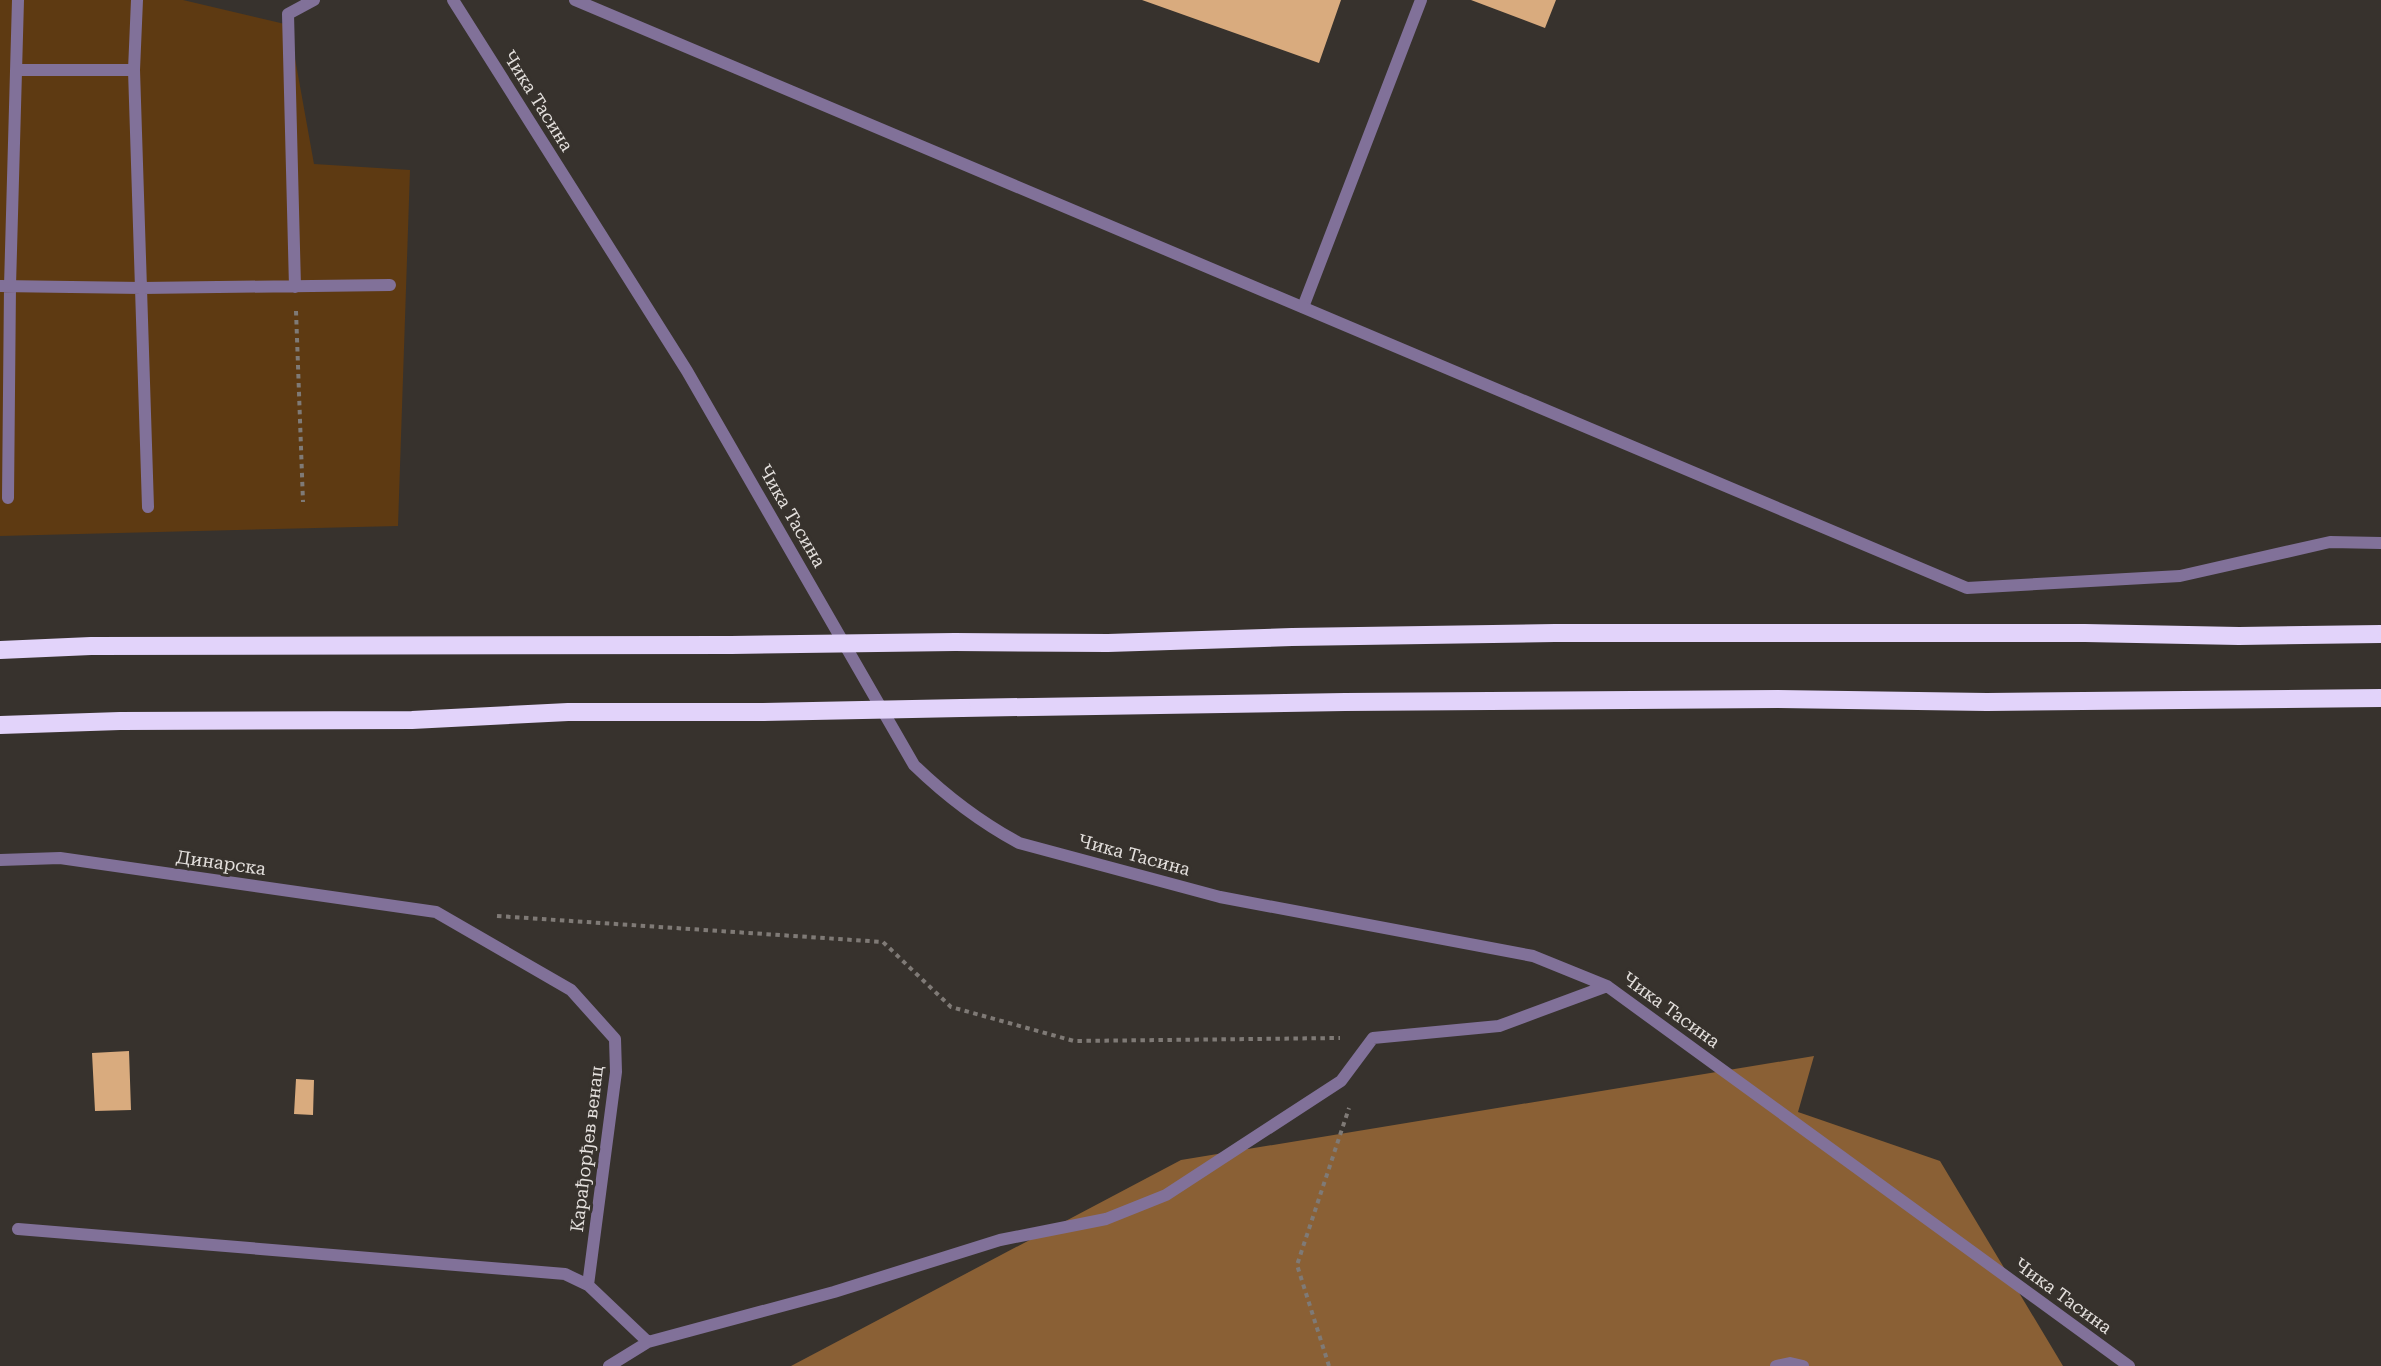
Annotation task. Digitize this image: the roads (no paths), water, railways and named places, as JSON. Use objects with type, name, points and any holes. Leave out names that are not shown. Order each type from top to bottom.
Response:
[{"type":"highway","points":[[0,650],[91,646],[1108,643],[1292,637],[1567,633],[2061,633],[2239,636],[2381,634]]},
{"type":"highway","points":[[0,725],[120,721],[412,720],[568,712],[763,712],[1404,701],[1778,699],[1988,702],[2381,698]]},
{"type":"street","points":[[8,498],[5,286],[17,70],[18,0]]},
{"type":"street","points":[[137,0],[134,70],[148,507]]},
{"type":"street","points":[[295,286],[288,14],[314,0]]},
{"type":"street","name":"Чика Тасина","points":[[453,0],[687,371],[914,765],[939,790],[991,828],[1019,843],[1220,897],[1533,956],[1607,986],[2129,1366]]},
{"type":"street","points":[[575,0],[1967,588],[2180,576],[2330,542],[2381,543]]},
{"type":"street","points":[[1303,307],[1421,0]]},
{"type":"street","points":[[17,70],[134,70]]},
{"type":"street","points":[[5,286],[142,288],[390,285]]},
{"type":"street","name":"Динарска","points":[[0,860],[60,858],[436,912]]},
{"type":"street","name":"Карађорђев венац","points":[[436,912],[571,990],[615,1039],[616,1072],[588,1285]]},
{"type":"street","points":[[609,1366],[648,1342],[834,1292],[1000,1240],[1106,1219],[1167,1195],[1341,1081],[1373,1038],[1499,1026],[1607,986]]},
{"type":"street","points":[[18,1229],[565,1274],[588,1285],[648,1342]]},
{"type":"street","points":[[1776,1366],[1790,1363],[1803,1366]]}]
